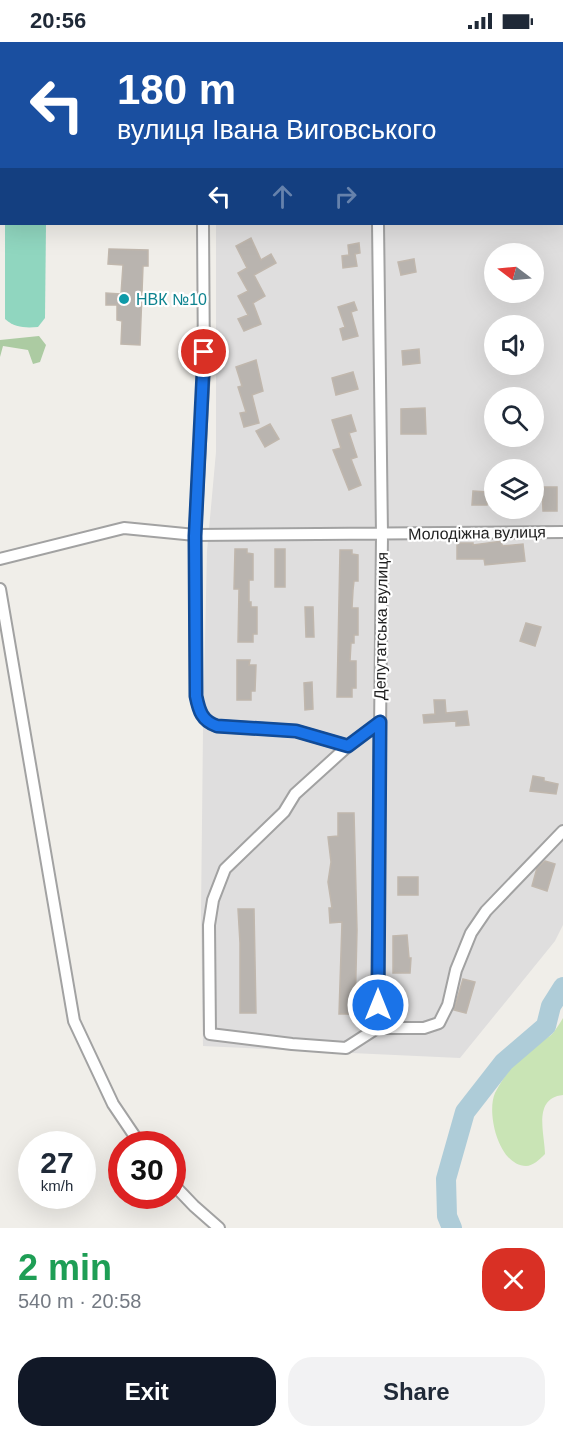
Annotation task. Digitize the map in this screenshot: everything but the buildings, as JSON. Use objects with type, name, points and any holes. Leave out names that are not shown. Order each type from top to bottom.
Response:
[{"type":"street","points":[[203,225],[204,369],[195,536],[196,696],[199,711],[207,722],[217,726],[296,731],[348,746]]},
{"type":"street","name":"Депутатська вулиця","points":[[377,1028],[382,535],[378,225]]},
{"type":"street","name":"Молодіжна вулиця","points":[[0,559],[124,528],[195,536],[563,532]]},
{"type":"street","points":[[0,589],[74,1021],[113,1104],[131,1131]]},
{"type":"street","points":[[380,722],[348,746],[295,794],[284,812],[225,869],[213,900],[209,925],[210,1034],[346,1048],[377,1028],[424,1028],[439,1023],[448,1005],[456,970],[471,933],[486,911],[563,831]]},
{"type":"street","points":[[186,1198],[219,1228]]},
{"type":"shaded area","points":[[216,225],[563,225],[563,925],[555,941],[460,1058],[203,1046],[201,914],[207,551],[216,452]]},
{"type":"green space","points":[[5,225],[46,225],[45,318],[38,327],[21,327],[5,319]]},
{"type":"green space","points":[[39,336],[46,345],[40,362],[33,364],[28,350],[3,346],[0,357],[0,340]]},
{"type":"green space","points":[[563,1018],[563,1095],[553,1098],[544,1110],[542,1118],[545,1154],[531,1165],[517,1164],[508,1157],[497,1137],[492,1113],[495,1093],[519,1059],[537,1043],[551,1035]]},
{"type":"waterway","points":[[452,1228],[447,1216],[446,1179],[465,1112],[504,1062],[546,1026],[551,1006],[563,987]]},
{"type":"place","name":"НВК №10","points":[[124,299]]},
{"type":"route","points":[[204,352],[195,536],[196,696],[199,711],[207,722],[217,726],[296,731],[348,746],[380,722],[378,1005]]}]
